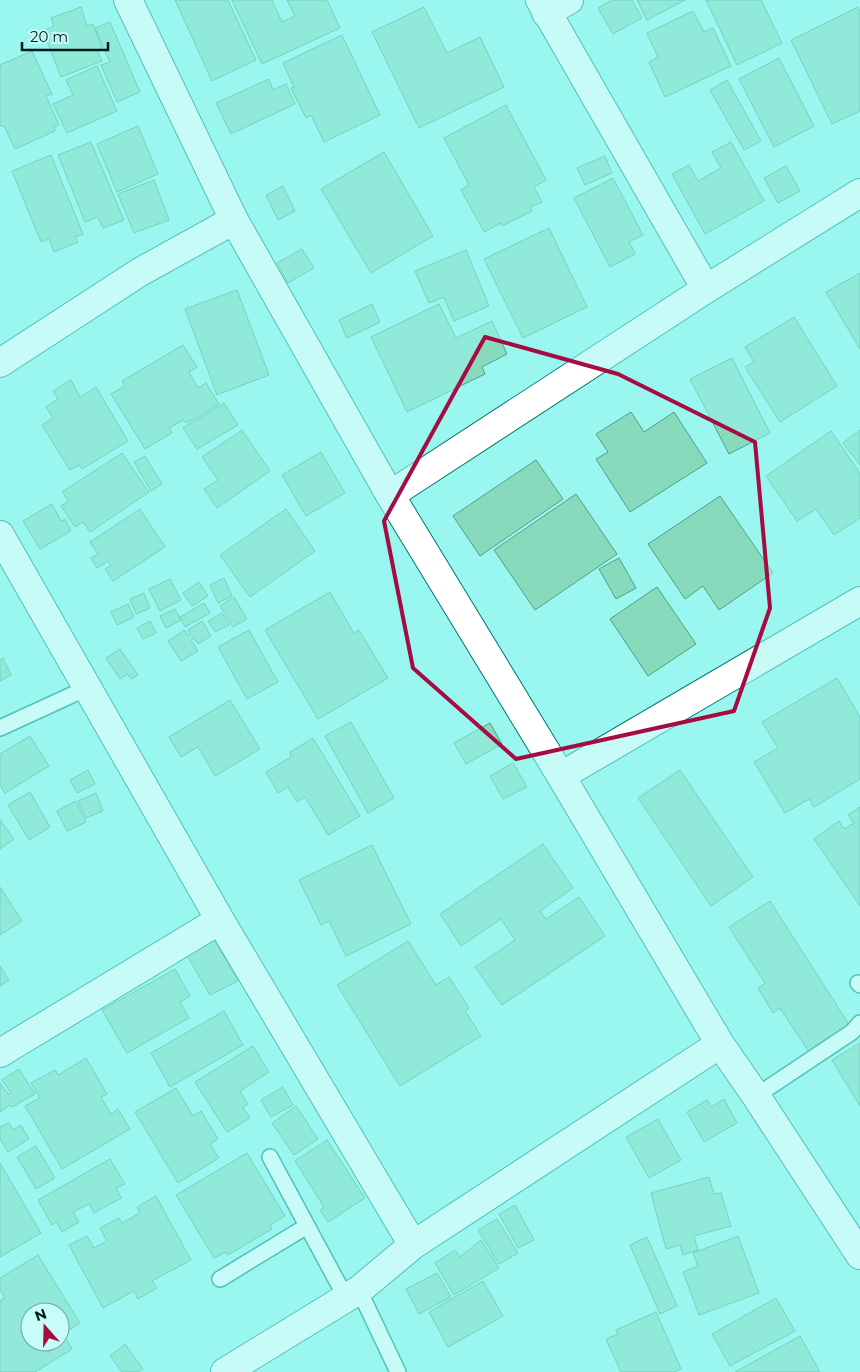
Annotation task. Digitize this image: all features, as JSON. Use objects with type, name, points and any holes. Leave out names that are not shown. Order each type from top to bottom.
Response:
[{"type":"street","points":[[128,0],[234,220],[390,495],[561,776],[720,1044],[860,1255]]},
{"type":"street","points":[[552,4],[706,290]]},
{"type":"street","points":[[390,495],[706,290],[860,193]]},
{"type":"street","points":[[0,363],[140,272],[234,220]]},
{"type":"street","points":[[0,535],[220,920],[413,1245]]},
{"type":"street","points":[[561,776],[857,609]]},
{"type":"street","points":[[0,1053],[220,920]]},
{"type":"street","points":[[225,1372],[352,1294],[413,1245],[720,1044]]},
{"type":"lane","points":[[0,728],[87,688]]},
{"type":"lane","points":[[756,1096],[852,1032],[860,1023]]},
{"type":"lane","points":[[270,1157],[307,1226],[352,1294],[398,1372]]},
{"type":"lane","points":[[220,1279],[307,1226]]},
{"type":"highlighted area","points":[[485,337],[618,374],[755,442],[770,608],[734,711],[516,759],[413,668],[384,521]]},
{"type":"building","points":[[175,0],[228,0],[256,60],[212,81]]},
{"type":"building","points":[[232,0],[272,0],[282,22],[295,16],[287,0],[327,0],[340,28],[262,64]]},
{"type":"building","points":[[612,0],[632,0],[642,18],[613,34],[598,8]]},
{"type":"building","points":[[637,0],[685,0],[647,20]]},
{"type":"building","points":[[706,0],[761,0],[782,43],[737,65]]},
{"type":"building","points":[[81,7],[87,26],[93,24],[102,48],[97,50],[102,61],[61,77],[43,31],[54,26],[51,18]]},
{"type":"building","points":[[424,7],[447,53],[480,37],[504,87],[419,128],[372,32]]},
{"type":"building","points":[[858,7],[860,12],[860,111],[832,124],[791,40]]},
{"type":"building","points":[[693,11],[704,32],[713,28],[731,66],[665,97],[649,62],[658,57],[647,33]]},
{"type":"building","points":[[110,22],[140,92],[117,102],[101,65],[110,62],[95,28]]},
{"type":"building","points":[[342,35],[380,115],[324,142],[311,115],[306,118],[291,88],[294,87],[283,63]]},
{"type":"building","points":[[32,51],[52,94],[46,96],[59,125],[54,127],[55,131],[15,149],[4,126],[0,126],[0,65]]},
{"type":"building","points":[[779,58],[814,126],[774,147],[739,79]]},
{"type":"building","points":[[97,66],[117,111],[67,133],[53,104],[73,95],[66,80]]},
{"type":"building","points":[[269,79],[273,90],[286,84],[295,104],[231,134],[216,103]]},
{"type":"building","points":[[727,80],[761,141],[744,150],[710,90]]},
{"type":"building","points":[[506,105],[546,180],[534,187],[542,202],[530,207],[532,211],[502,226],[501,223],[484,232],[461,190],[469,185],[444,138]]},
{"type":"building","points":[[138,126],[158,174],[117,192],[97,144]]},
{"type":"building","points":[[91,142],[124,220],[103,228],[98,217],[85,222],[58,155]]},
{"type":"building","points":[[731,142],[764,201],[705,234],[672,174],[689,165],[698,181],[721,168],[712,152]]},
{"type":"building","points":[[384,152],[433,236],[371,273],[321,189]]},
{"type":"building","points":[[51,155],[83,234],[75,237],[78,242],[54,252],[49,239],[41,242],[12,171]]},
{"type":"building","points":[[605,156],[612,173],[585,185],[577,168]]},
{"type":"building","points":[[786,166],[800,191],[778,203],[764,178]]},
{"type":"building","points":[[613,178],[643,235],[629,242],[635,254],[610,267],[574,198]]},
{"type":"building","points":[[154,180],[169,220],[134,233],[118,194]]},
{"type":"building","points":[[283,186],[295,211],[278,220],[266,195]]},
{"type":"building","points":[[549,228],[587,307],[523,338],[484,259]]},
{"type":"building","points":[[302,249],[314,268],[288,283],[277,263]]},
{"type":"building","points":[[466,250],[489,306],[454,321],[444,297],[429,303],[415,271]]},
{"type":"building","points":[[860,273],[860,349],[826,292]]},
{"type":"building","points":[[237,290],[269,375],[217,395],[185,309]]},
{"type":"building","points":[[372,304],[380,322],[347,338],[339,320]]},
{"type":"building","points":[[439,304],[456,338],[492,321],[507,354],[482,367],[485,374],[407,412],[371,337]]},
{"type":"building","points":[[794,317],[837,386],[780,422],[745,367],[754,362],[745,347]]},
{"type":"building","points":[[183,345],[197,367],[189,372],[198,388],[206,383],[219,404],[187,423],[183,420],[169,428],[172,433],[145,449],[111,394],[125,386],[122,381]]},
{"type":"building","points":[[732,358],[770,433],[729,454],[690,379]]},
{"type":"building","points":[[71,380],[80,397],[96,387],[128,441],[82,469],[79,465],[70,470],[42,425],[53,418],[46,407],[58,399],[53,391]]},
{"type":"building","points":[[224,403],[238,425],[197,449],[183,428]]},
{"type":"building","points":[[631,412],[644,432],[674,412],[707,463],[630,512],[596,459],[608,452],[596,434]]},
{"type":"building","points":[[242,430],[270,471],[217,508],[204,489],[218,480],[202,457]]},
{"type":"building","points":[[860,430],[860,465],[843,443]]},
{"type":"building","points":[[831,431],[860,473],[860,518],[834,535],[816,509],[797,521],[766,476]]},
{"type":"building","points":[[321,452],[345,493],[306,516],[282,475]]},
{"type":"building","points":[[122,453],[149,492],[90,532],[83,522],[75,527],[61,506],[69,501],[62,492]]},
{"type":"building","points":[[145,456],[162,484],[151,491],[134,462]]},
{"type":"building","points":[[536,460],[563,499],[480,556],[453,516]]},
{"type":"building","points":[[576,494],[617,554],[535,610],[494,550]]},
{"type":"building","points":[[720,496],[773,573],[719,610],[703,586],[685,599],[648,544]]},
{"type":"building","points":[[52,504],[61,521],[65,519],[71,531],[40,549],[23,521]]},
{"type":"building","points":[[140,509],[165,547],[113,581],[105,569],[111,566],[108,561],[97,568],[91,558],[98,554],[90,542]]},
{"type":"building","points":[[286,509],[315,551],[250,597],[220,555]]},
{"type":"building","points":[[619,558],[636,588],[616,599],[599,569]]},
{"type":"building","points":[[224,578],[232,596],[218,603],[210,585]]},
{"type":"building","points":[[170,579],[181,600],[160,611],[149,589]]},
{"type":"building","points":[[199,582],[208,596],[192,606],[183,593]]},
{"type":"building","points":[[657,587],[696,644],[648,676],[610,619]]},
{"type":"building","points":[[330,592],[354,633],[359,630],[388,678],[318,719],[265,630]]},
{"type":"building","points":[[144,593],[150,608],[136,614],[130,599]]},
{"type":"building","points":[[234,597],[247,619],[233,627],[220,606]]},
{"type":"building","points":[[204,603],[210,613],[185,627],[180,617]]},
{"type":"building","points":[[128,604],[134,617],[117,625],[111,612]]},
{"type":"building","points":[[175,609],[181,620],[166,628],[160,616]]},
{"type":"building","points":[[222,613],[229,625],[215,632],[208,621]]},
{"type":"building","points":[[150,621],[156,633],[143,639],[137,628]]},
{"type":"building","points":[[202,621],[211,636],[198,644],[194,638],[191,640],[198,651],[181,661],[168,641],[185,630],[188,636],[190,634],[188,630]]},
{"type":"building","points":[[249,630],[278,682],[247,699],[218,647]]},
{"type":"building","points":[[120,649],[138,675],[131,679],[128,674],[120,679],[106,658]]},
{"type":"building","points":[[3,658],[11,675],[0,681],[0,660]]},
{"type":"building","points":[[837,678],[860,717],[860,779],[814,807],[809,799],[785,813],[754,762],[778,748],[762,722]]},
{"type":"building","points":[[230,700],[260,749],[215,776],[198,747],[181,757],[169,737]]},
{"type":"building","points":[[351,722],[394,798],[368,813],[325,736]]},
{"type":"building","points":[[490,723],[502,744],[466,764],[454,743]]},
{"type":"building","points":[[30,736],[49,766],[5,793],[0,785],[0,754]]},
{"type":"building","points":[[313,738],[360,816],[328,835],[305,797],[297,802],[288,787],[278,793],[266,772],[291,757],[290,752]]},
{"type":"building","points":[[513,763],[527,787],[503,799],[490,776]]},
{"type":"building","points":[[88,770],[95,784],[77,793],[70,780]]},
{"type":"building","points":[[680,770],[753,877],[711,906],[638,798]]},
{"type":"building","points":[[30,792],[50,827],[29,840],[8,805]]},
{"type":"building","points":[[96,793],[103,811],[86,818],[78,801]]},
{"type":"building","points":[[76,801],[86,822],[67,831],[57,811]]},
{"type":"building","points":[[860,807],[860,906],[814,839],[839,821],[844,829],[854,823],[848,815]]},
{"type":"building","points":[[0,820],[14,839],[0,849]]},
{"type":"building","points":[[543,844],[573,888],[540,911],[546,919],[579,897],[605,936],[502,1005],[475,967],[515,940],[501,919],[461,946],[440,914]]},
{"type":"building","points":[[372,845],[411,924],[346,956],[329,921],[321,925],[299,880]]},
{"type":"building","points":[[0,887],[22,921],[0,935]]},
{"type":"building","points":[[770,901],[850,1026],[809,1052],[780,1008],[773,1013],[758,988],[765,983],[729,927]]},
{"type":"building","points":[[208,929],[238,981],[210,995],[186,954]]},
{"type":"building","points":[[408,941],[436,985],[449,977],[469,1008],[465,1011],[481,1036],[400,1086],[337,985]]},
{"type":"building","points":[[0,966],[9,980],[0,986]]},
{"type":"building","points":[[175,969],[190,996],[180,1002],[189,1018],[127,1053],[102,1010]]},
{"type":"building","points":[[224,1011],[243,1045],[170,1087],[151,1053]]},
{"type":"building","points":[[860,1043],[860,1106],[832,1060]]},
{"type":"building","points":[[253,1046],[269,1072],[240,1091],[248,1104],[243,1107],[250,1118],[227,1132],[195,1082]]},
{"type":"building","points":[[86,1058],[107,1094],[101,1097],[111,1114],[118,1109],[130,1129],[62,1169],[25,1106],[40,1098],[31,1083],[55,1070],[58,1075]]},
{"type":"building","points":[[19,1069],[35,1094],[12,1107],[10,1105],[0,1112],[0,1083],[8,1094],[11,1093],[2,1080]]},
{"type":"building","points":[[283,1087],[293,1105],[271,1117],[261,1100]]},
{"type":"building","points":[[176,1088],[193,1116],[201,1111],[218,1139],[210,1144],[219,1158],[178,1183],[135,1112]]},
{"type":"building","points":[[724,1099],[737,1123],[704,1142],[687,1112],[707,1100],[711,1107]]},
{"type":"building","points":[[296,1106],[318,1139],[294,1155],[272,1123]]},
{"type":"building","points":[[658,1119],[681,1160],[649,1178],[626,1137]]},
{"type":"building","points":[[9,1123],[13,1130],[21,1125],[29,1139],[8,1152],[0,1139],[0,1127]]},
{"type":"building","points":[[327,1140],[365,1198],[328,1222],[320,1210],[324,1207],[295,1161]]},
{"type":"building","points":[[36,1146],[55,1178],[36,1189],[17,1157]]},
{"type":"building","points":[[247,1153],[285,1216],[270,1225],[272,1229],[228,1255],[226,1252],[214,1258],[176,1195]]},
{"type":"building","points":[[110,1159],[125,1184],[116,1188],[121,1198],[94,1213],[89,1204],[73,1212],[79,1222],[62,1232],[56,1222],[52,1225],[38,1200]]},
{"type":"building","points":[[0,1163],[41,1233],[0,1257]]},
{"type":"building","points":[[709,1177],[714,1194],[721,1193],[731,1226],[694,1236],[698,1250],[683,1255],[680,1245],[666,1249],[651,1193]]},
{"type":"building","points":[[156,1196],[191,1260],[152,1281],[157,1288],[138,1299],[134,1291],[103,1308],[69,1245],[87,1236],[94,1248],[107,1241],[100,1228],[119,1218],[122,1223],[140,1213],[137,1207]]},
{"type":"building","points":[[515,1205],[534,1240],[518,1248],[499,1214]]},
{"type":"building","points":[[497,1219],[518,1253],[499,1264],[478,1230]]},
{"type":"building","points":[[738,1236],[759,1293],[699,1315],[683,1272],[698,1266],[693,1253]]},
{"type":"building","points":[[647,1237],[677,1306],[660,1314],[630,1245]]},
{"type":"building","points":[[481,1240],[499,1268],[454,1295],[435,1263],[455,1250],[460,1257]]},
{"type":"building","points":[[38,1255],[67,1302],[20,1302],[20,1352],[67,1352],[35,1372],[0,1372],[0,1301],[5,1298],[0,1290],[0,1278]]},
{"type":"building","points":[[437,1273],[451,1297],[419,1314],[406,1289]]},
{"type":"building","points":[[483,1281],[503,1316],[448,1347],[429,1312]]},
{"type":"building","points":[[776,1298],[795,1331],[730,1366],[712,1334]]},
{"type":"building","points":[[70,1307],[80,1323],[70,1329]]},
{"type":"building","points":[[656,1312],[681,1369],[674,1372],[621,1372],[606,1339],[618,1334],[616,1330]]},
{"type":"building","points":[[800,1336],[820,1372],[735,1372]]},
{"type":"building","points":[[125,1344],[143,1369],[138,1372],[122,1372],[110,1356]]}]
